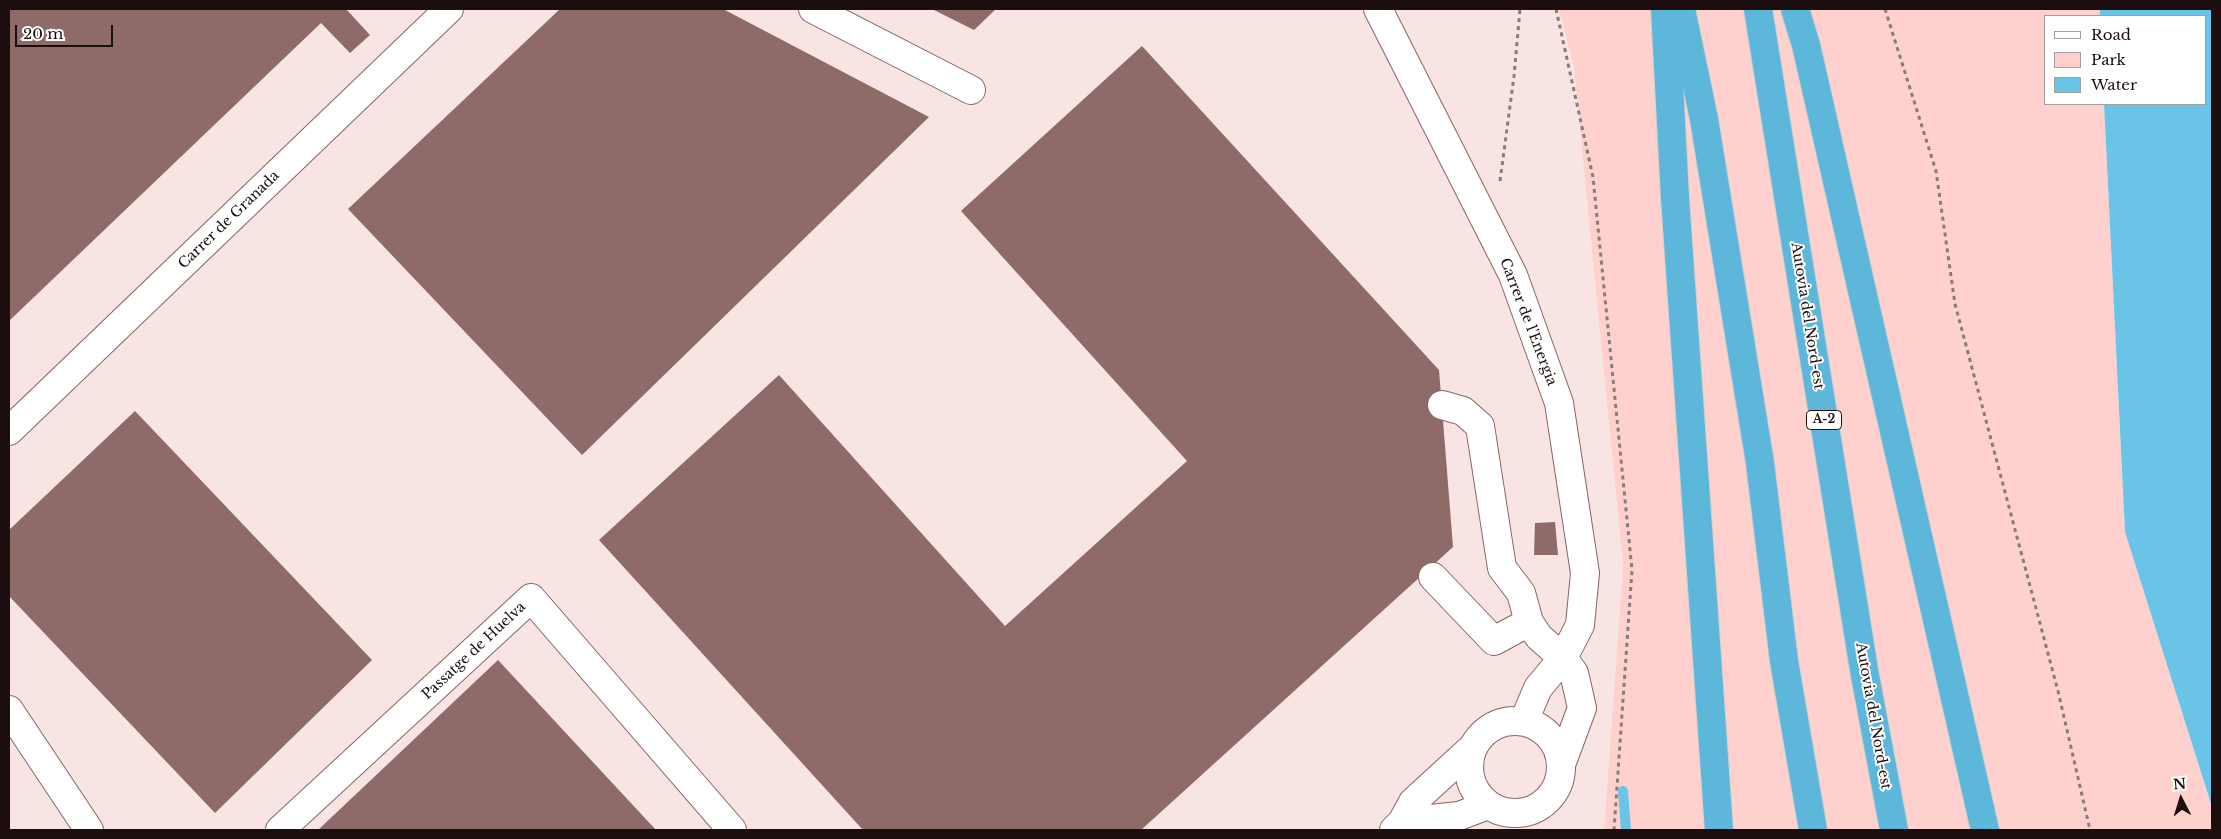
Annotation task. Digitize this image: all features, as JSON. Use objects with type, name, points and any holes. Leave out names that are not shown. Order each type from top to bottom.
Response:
[{"type":"highway","points":[[1666,9],[1675,198],[1720,830]]},
{"type":"highway","points":[[1681,9],[1704,119],[1758,453],[1784,661],[1813,830]]},
{"type":"highway","name":"Autovia del Nord-est","points":[[1758,9],[1864,670],[1894,830]]},
{"type":"highway","points":[[1795,9],[1806,45],[1985,830]]},
{"type":"street","name":"Carrer de Granada","points":[[9,431],[449,9]]},
{"type":"street","points":[[814,9],[971,90]]},
{"type":"street","name":"Carrer de l'Energia","points":[[1378,9],[1513,275],[1559,404],[1585,573],[1580,625],[1563,658],[1538,688],[1524,721]]},
{"type":"street","points":[[1442,404],[1462,411],[1480,426],[1502,568],[1521,593],[1529,622],[1539,637],[1563,658],[1574,673],[1582,708],[1562,762],[1561,777],[1556,790],[1546,802],[1534,809],[1523,822],[1488,804],[1477,793],[1470,778],[1469,762],[1473,748]]},
{"type":"street","points":[[1433,577],[1494,642],[1529,622]]},
{"type":"street","name":"Passatge de Huelva","points":[[280,830],[531,598],[732,830]]},
{"type":"street","points":[[9,710],[89,830]]},
{"type":"street","points":[[1398,826],[1414,802],[1473,748],[1482,734],[1495,725],[1510,721],[1524,721],[1538,726],[1550,735],[1558,748],[1562,762]]},
{"type":"street","points":[[1398,826],[1459,816],[1488,804]]},
{"type":"path","points":[[1499,189],[1514,76],[1520,9]]},
{"type":"path","points":[[1556,9],[1593,177],[1632,570],[1614,830]]},
{"type":"path","points":[[1885,9],[1936,171],[1955,304],[2058,691],[2090,830]]},
{"type":"shaded area","points":[[9,9],[1559,9],[1574,68],[1623,566],[1604,830],[9,830]]},
{"type":"green space","points":[[1559,9],[2100,9],[2100,15],[2044,15],[2044,105],[2104,105],[2125,532],[2212,807],[2212,830],[1604,830],[1623,566],[1574,68]]},
{"type":"water","points":[[2100,9],[2212,9],[2212,807],[2125,532],[2104,105],[2206,105],[2206,15],[2100,15]]},
{"type":"building","points":[[9,9],[346,9],[370,35],[350,53],[321,23],[9,321]]},
{"type":"building","points":[[560,9],[723,9],[929,117],[582,455],[348,209]]},
{"type":"building","points":[[932,9],[996,9],[974,30]]},
{"type":"building","points":[[1142,46],[1439,370],[1453,547],[1141,830],[863,830],[599,540],[779,375],[1005,626],[1187,461],[961,211]]},
{"type":"building","points":[[135,411],[372,660],[215,813],[9,596],[9,530]]},
{"type":"building","points":[[1555,522],[1558,555],[1534,555],[1535,523]]},
{"type":"building","points":[[498,660],[656,830],[318,830]]},
{"type":"waterway","points":[[1623,791],[1626,830]]}]
